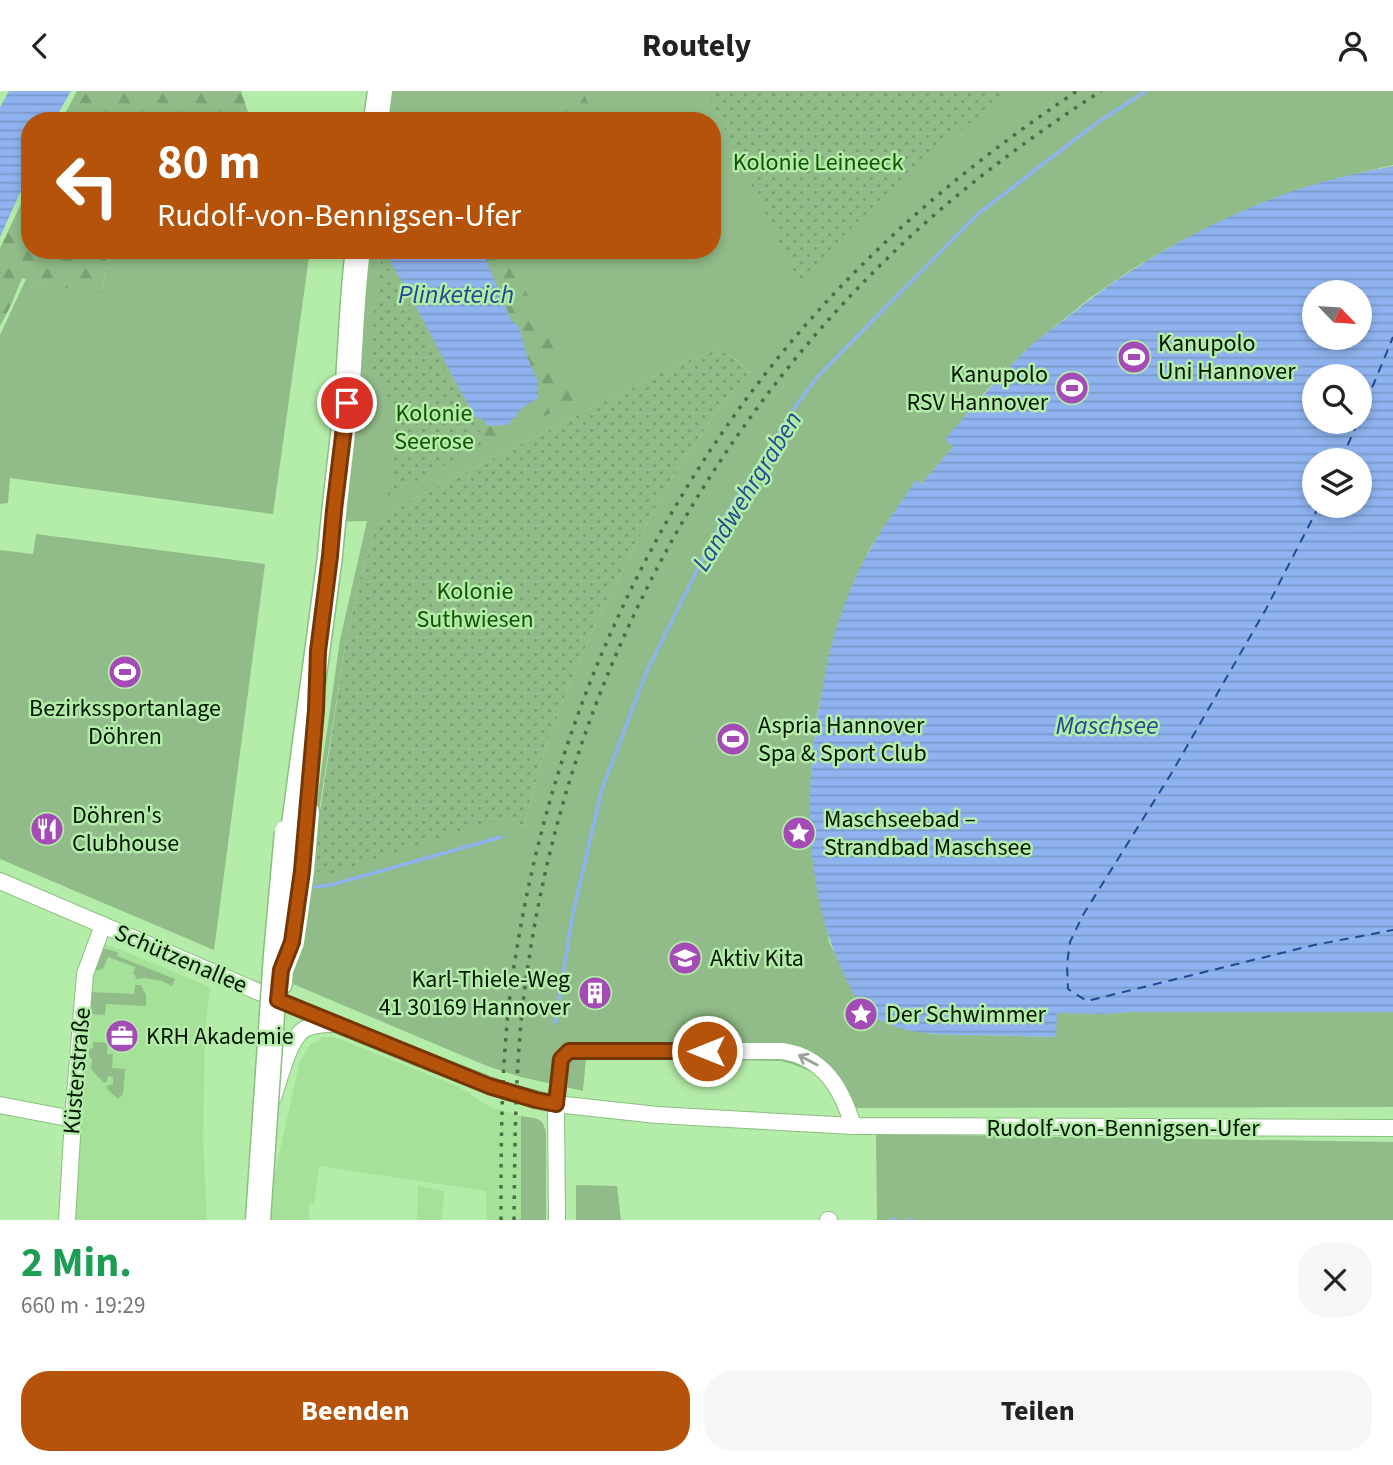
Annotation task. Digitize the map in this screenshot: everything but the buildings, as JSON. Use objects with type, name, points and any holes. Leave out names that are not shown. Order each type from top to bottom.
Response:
[{"type":"highway","points":[[367,112],[369,91]]},
{"type":"highway","points":[[377,112],[380,91]]},
{"type":"highway","points":[[335,471],[342,328],[350,259]]},
{"type":"highway","points":[[258,1220],[276,955],[335,471],[347,403],[357,259]]},
{"type":"highway","points":[[264,1220],[290,832],[330,556],[329,518]]},
{"type":"highway","points":[[278,1000],[281,970],[292,942],[302,871],[316,710],[318,651]]},
{"type":"street","name":"Schützenallee","points":[[0,881],[336,1024],[519,1095]]},
{"type":"street","name":"Küsterstraße","points":[[67,1220],[85,974],[103,925]]},
{"type":"street","points":[[268,1111],[293,1041],[308,1028],[336,1024]]},
{"type":"street","points":[[557,1220],[556,1104],[561,1059],[569,1051],[793,1052],[804,1056],[825,1071],[835,1084],[851,1119]]},
{"type":"street","name":"Rudolf-von-Bennigsen-Ufer","points":[[519,1095],[556,1104],[657,1115],[1393,1128]]},
{"type":"street","points":[[0,1105],[73,1119]]},
{"type":"shaded area","points":[[97,940],[210,987],[205,1032],[203,1138],[207,1220],[67,1220],[73,1119]]},
{"type":"shaded area","points":[[323,1037],[339,1039],[459,1087],[490,1107],[521,1116],[521,1220],[487,1220],[486,1191],[319,1166],[314,1204],[309,1204],[309,1220],[260,1220],[262,1207],[274,1177],[300,1061],[310,1045]]},
{"type":"shaded area","points":[[418,1186],[444,1191],[442,1220],[417,1220]]},
{"type":"green space","points":[[77,91],[241,91],[248,112],[66,112]]},
{"type":"green space","points":[[388,91],[1393,91],[1393,165],[1342,177],[1240,212],[1175,244],[1131,270],[1090,298],[1026,350],[985,392],[946,439],[953,447],[921,484],[916,480],[870,548],[836,630],[816,720],[810,816],[829,942],[861,1006],[874,1017],[901,1028],[932,1034],[1055,1037],[1056,1013],[1393,1012],[1393,1107],[841,1108],[838,1098],[826,1082],[809,1071],[781,1061],[586,1058],[583,1091],[487,1066],[293,984],[340,640],[367,521],[328,522],[365,259],[721,259],[721,112],[385,112]],"holes":[[[718,349],[750,371],[718,409],[670,481],[601,612],[567,689],[542,759],[524,827],[510,817],[316,830],[346,640],[360,579],[374,535],[394,509],[675,366]]]},
{"type":"green space","points":[[554,91],[583,91],[591,112],[564,112]]},
{"type":"green space","name":"Kolonie Leineeck","points":[[706,91],[1014,91],[956,134],[901,181],[799,283],[721,122],[721,112],[716,112]]},
{"type":"green space","points":[[21,204],[21,259],[107,259],[102,293],[37,284],[22,278],[0,326],[0,248]]},
{"type":"green space","points":[[107,259],[309,259],[273,514],[10,478],[8,503],[0,504],[0,335],[26,279],[37,284],[102,292]]},
{"type":"green space","name":"Kolonie Seerose","points":[[384,259],[486,442],[388,497],[396,417],[368,358]]},
{"type":"green space","points":[[486,259],[510,259],[578,399],[490,444],[475,417],[507,425],[522,408],[538,382]]},
{"type":"green space","name":"Kolonie Suthwiesen","points":[[718,349],[750,371],[718,409],[670,481],[601,612],[567,689],[542,759],[524,827],[510,817],[333,873],[311,871],[346,640],[360,579],[374,535],[384,519],[394,509],[675,366]]},
{"type":"green space","name":"Bezirkssportanlage Döhren","points":[[36,534],[265,564],[214,950],[0,859],[0,550],[33,554]]},
{"type":"green space","points":[[105,949],[175,979],[172,986],[162,981],[136,979],[133,974],[135,967],[108,957],[103,969],[94,971],[101,951]]},
{"type":"green space","points":[[135,985],[141,985],[146,995],[146,1006],[106,1004],[105,1015],[91,1014],[92,992],[134,994]]},
{"type":"green space","points":[[93,1042],[108,1043],[107,1054],[113,1054],[112,1068],[125,1069],[123,1094],[118,1099],[107,1089],[107,1086],[113,1084],[113,1077],[108,1076],[104,1083],[91,1069],[89,1049],[93,1048]]},
{"type":"green space","points":[[521,1116],[541,1121],[545,1128],[546,1220],[521,1220]]},
{"type":"green space","points":[[876,1134],[1393,1142],[1393,1220],[877,1220]]},
{"type":"green space","points":[[576,1185],[617,1186],[621,1220],[576,1220]]},
{"type":"water","points":[[9,91],[71,91],[59,112],[21,112],[21,191],[0,237],[0,107]]},
{"type":"water","name":"Maschsee","points":[[1393,166],[1393,1012],[1057,1013],[1056,1037],[926,1033],[885,1023],[862,1007],[841,968],[819,900],[810,829],[812,757],[825,672],[836,629],[861,566],[916,480],[921,484],[953,447],[945,439],[1003,373],[1029,348],[1116,281],[1169,247],[1255,206],[1298,189]]},
{"type":"water","name":"Plinketeich","points":[[390,259],[486,259],[511,320],[519,327],[538,382],[538,398],[522,408],[508,425],[488,426],[482,419],[475,417]]},
{"type":"waterway","name":"Landwehrgraben","points":[[555,1023],[573,913],[602,789],[646,673],[721,522],[818,376],[978,214],[1095,124],[1146,91]]},
{"type":"waterway","points":[[312,887],[331,885],[501,837]]},
{"type":"ferry route","points":[[1372,388],[1393,337]]},
{"type":"ferry route","points":[[1346,448],[1353,434]]},
{"type":"ferry route","points":[[1313,518],[1266,609],[1171,774],[1083,915],[1070,942],[1068,989],[1087,1001],[1314,945],[1393,930]]},
{"type":"railway","points":[[501,1220],[507,1020],[516,954],[535,858],[561,763],[595,671],[635,581],[683,494],[736,412],[797,335],[864,263],[940,193],[1021,130],[1077,91]]},
{"type":"railway","points":[[514,1220],[517,1089],[524,992],[549,856],[578,755],[615,658],[660,563],[712,473],[772,388],[840,307],[914,233],[958,195],[1028,141],[1101,91]]},
{"type":"place","name":"Kanupolo Uni Hannover","points":[[1134,357]]},
{"type":"place","name":"Kanupolo RSV Hannover","points":[[1072,388]]},
{"type":"place","name":"Bezirkssportanlage Döhren","points":[[125,672]]},
{"type":"place","name":"Aspria Hannover Spa & Sport Club","points":[[733,739]]},
{"type":"place","name":"Döhren's Clubhouse","points":[[47,829]]},
{"type":"place","name":"Maschseebad – Strandbad Maschsee","points":[[799,833]]},
{"type":"place","name":"Aktiv Kita","points":[[685,958]]},
{"type":"place","name":"Karl-Thiele-Weg 41 30169 Hannover","points":[[595,993]]},
{"type":"place","name":"Der Schwimmer","points":[[861,1014]]},
{"type":"place","name":"KRH Akademie","points":[[122,1036]]},
{"type":"route","points":[[347,403],[318,651],[316,710],[302,871],[292,942],[281,970],[278,1000],[489,1086],[556,1104],[561,1059],[569,1051],[707,1051]]}]
